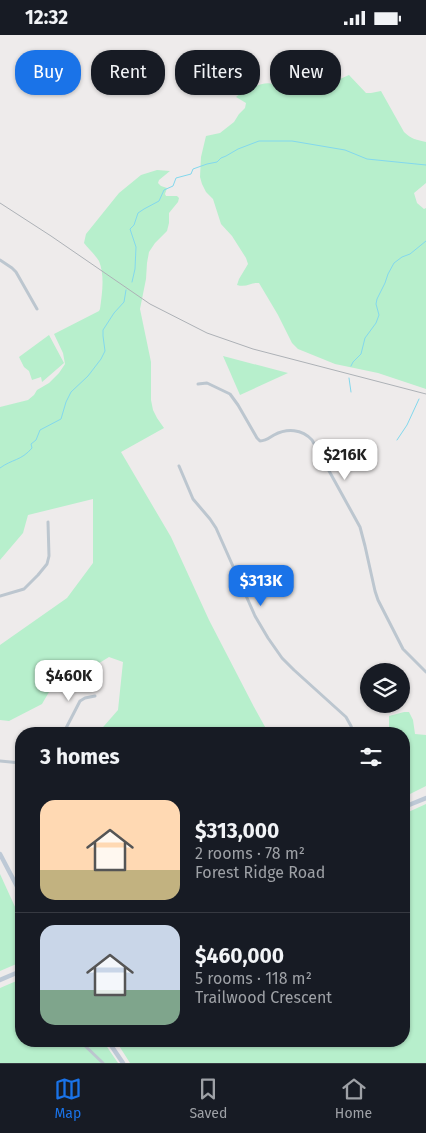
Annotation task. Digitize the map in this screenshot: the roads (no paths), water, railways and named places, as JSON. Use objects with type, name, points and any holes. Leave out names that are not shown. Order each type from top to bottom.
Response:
[{"type":"main road","points":[[410,805],[426,798]]},
{"type":"main road","points":[[0,854],[15,883]]},
{"type":"main road","points":[[0,980],[15,974]]},
{"type":"main road","points":[[112,1047],[123,1063]]},
{"type":"street","points":[[0,260],[16,272],[37,309]]},
{"type":"street","points":[[198,384],[207,383],[230,394],[260,441],[290,430],[299,431],[310,437],[360,527],[378,600],[403,649],[426,672]]},
{"type":"street","points":[[179,466],[193,499],[216,528],[255,616],[268,638],[282,658],[346,717],[351,727]]},
{"type":"street","points":[[0,596],[24,589],[46,564],[48,560],[48,522]]},
{"type":"street","points":[[67,727],[80,701],[95,696]]},
{"type":"street","points":[[0,761],[15,762]]},
{"type":"street","points":[[86,1047],[103,1063]]},
{"type":"waterway","points":[[132,282],[135,269],[136,247],[130,229],[134,225],[138,213],[159,201],[164,190],[173,186],[176,178],[191,174],[193,169],[217,162],[238,149],[259,141],[292,141],[345,150],[367,159],[426,165]]},
{"type":"waterway","points":[[351,366],[361,354],[365,338],[376,323],[379,315],[376,304],[377,299],[394,263],[410,254],[426,241]]},
{"type":"waterway","points":[[0,468],[28,452],[32,448],[31,444],[36,440],[40,430],[61,419],[71,392],[88,376],[101,359],[105,351],[103,330],[124,302],[126,290]]},
{"type":"waterway","points":[[349,378],[351,392]]},
{"type":"waterway","points":[[397,440],[407,425],[419,399]]},
{"type":"railway","points":[[0,203],[150,304],[207,333],[253,349],[426,394]]}]
